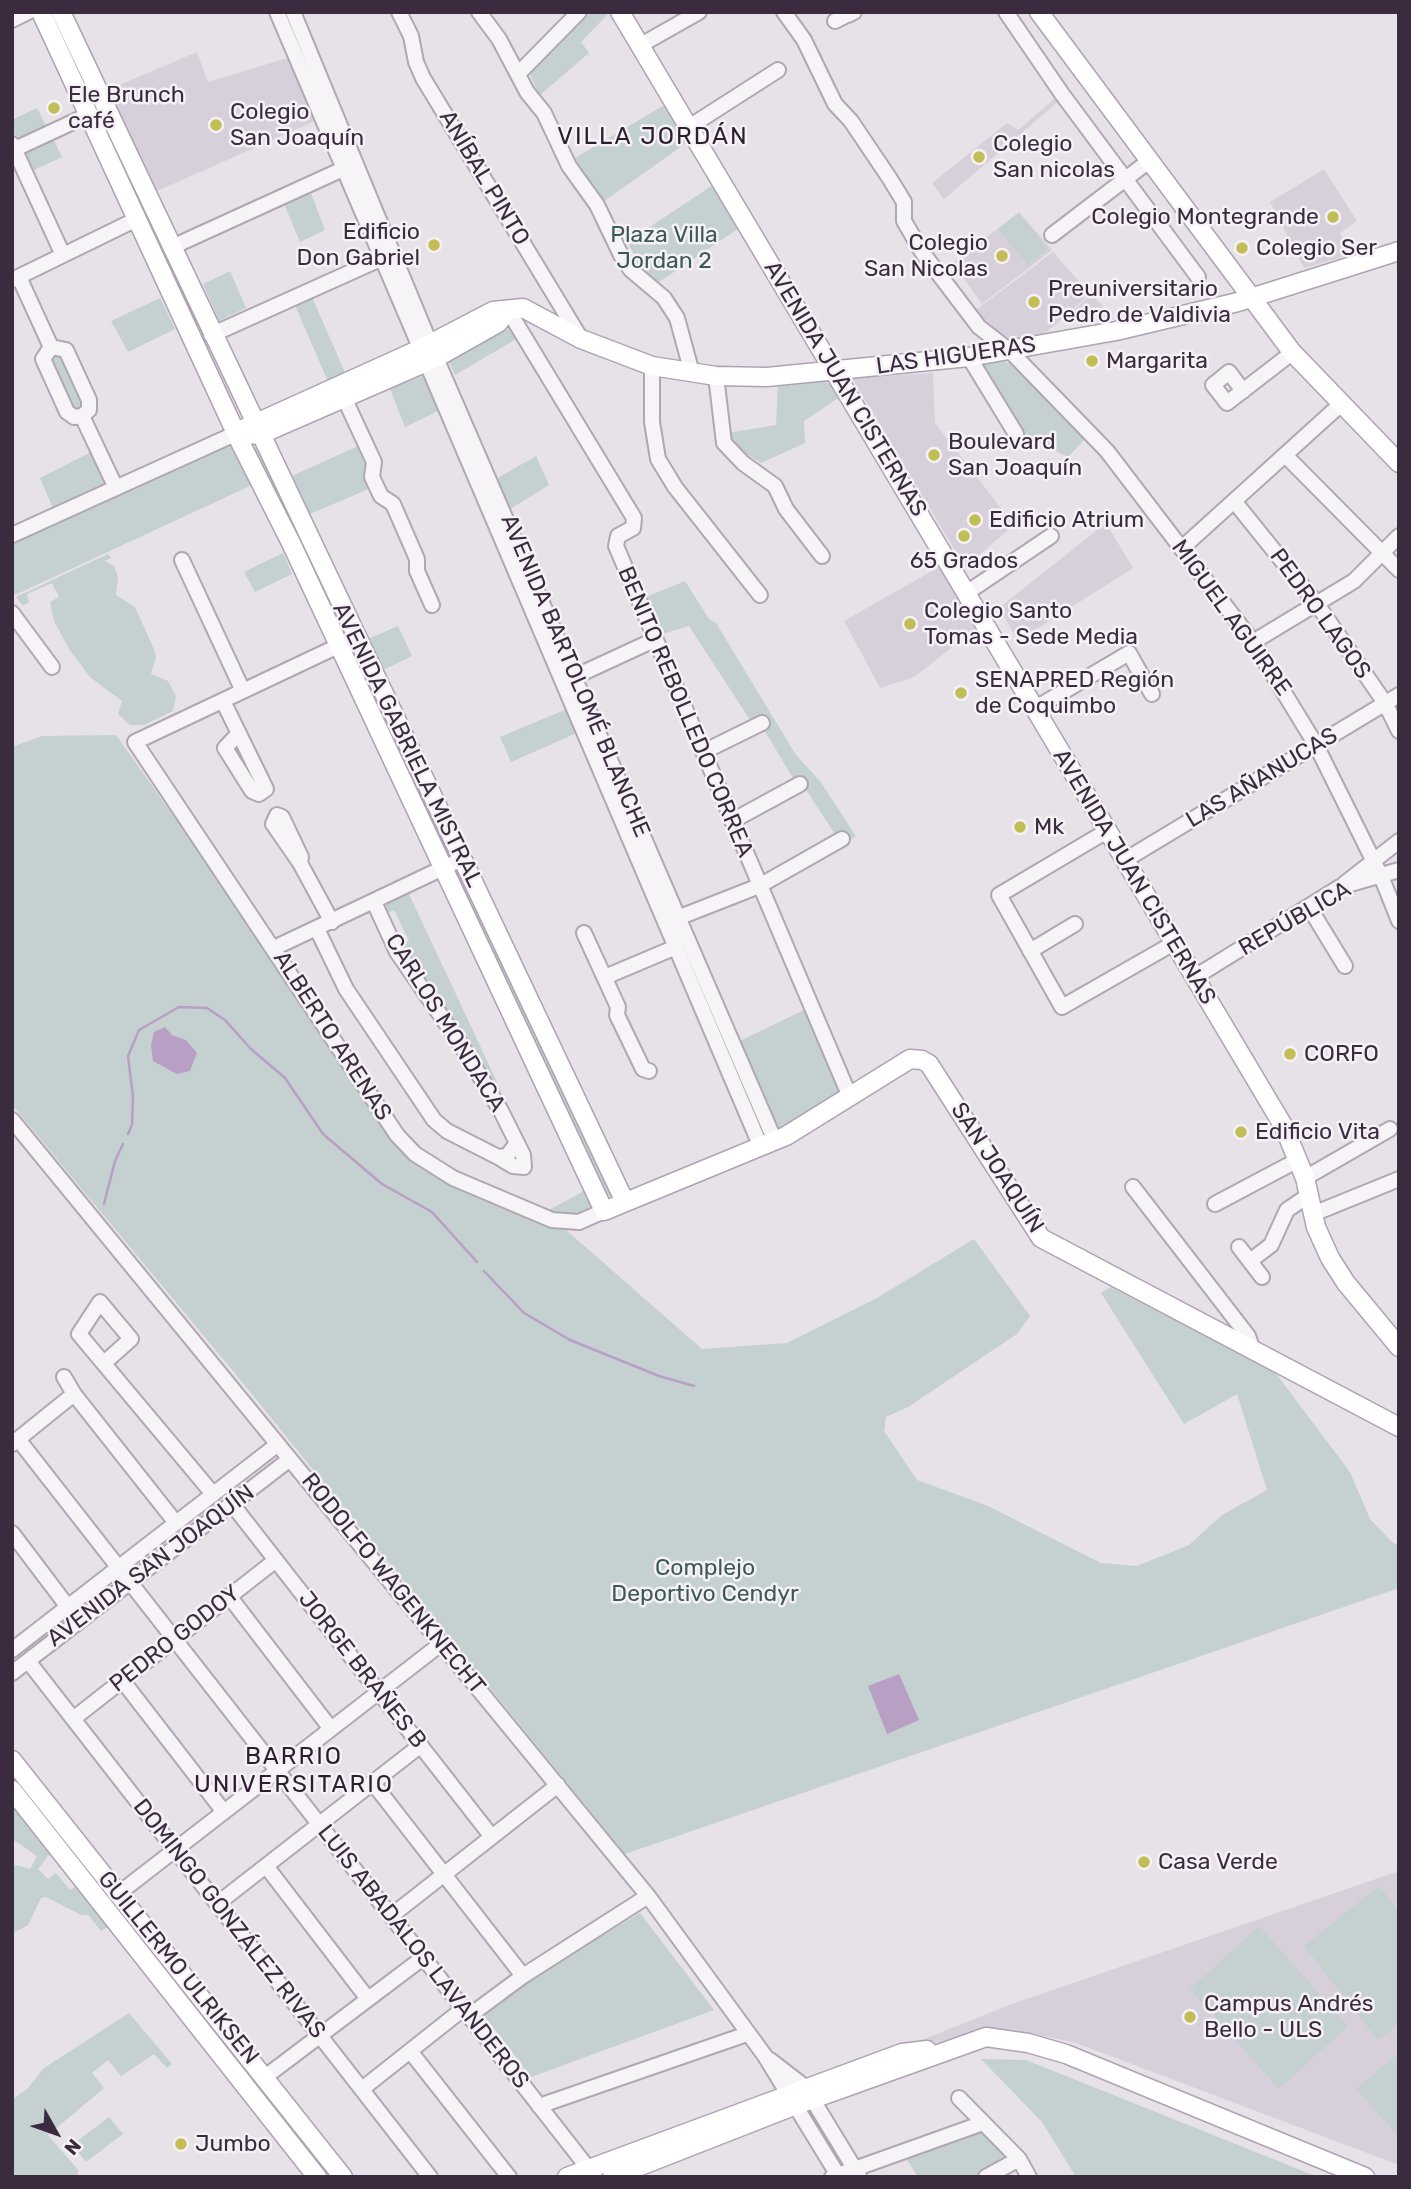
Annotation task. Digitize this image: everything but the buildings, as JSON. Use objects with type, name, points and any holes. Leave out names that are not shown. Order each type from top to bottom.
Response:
[{"type":"main road","name":"AVENIDA GABRIELA MISTRAL","points":[[41,12],[604,1211]]},
{"type":"main road","name":"AVENIDA GABRIELA MISTRAL","points":[[61,12],[211,335],[625,1202]]},
{"type":"main road","name":"AVENIDA JUAN CISTERNAS","points":[[620,12],[1284,1127],[1298,1160],[1329,1258],[1399,1347]]},
{"type":"main road","points":[[1039,12],[1249,298],[1292,352],[1340,405],[1399,463]]},
{"type":"main road","name":"LAS HIGUERAS","points":[[508,310],[523,308],[581,339],[652,366],[716,376],[767,377],[969,357],[1116,331],[1249,298],[1399,251]]},
{"type":"main road","points":[[237,433],[256,428],[428,354],[493,311],[508,310]]},
{"type":"main road","name":"SAN JOAQUÍN","points":[[604,1211],[768,1144],[910,1059],[929,1063],[1041,1238],[1399,1427]]},
{"type":"main road","name":"GUILLERMO ULRIKSEN","points":[[12,1760],[343,2177]]},
{"type":"main road","name":"GUILLERMO ULRIKSEN","points":[[12,1790],[317,2177]]},
{"type":"main road","points":[[612,2177],[902,2053],[954,2047],[986,2037],[1028,2043],[1066,2054],[1366,2177]]},
{"type":"main road","points":[[567,2177],[592,2173],[801,2096]]},
{"type":"street","points":[[12,20],[28,12]]},
{"type":"street","name":"AVENIDA BARTOLOMÉ BLANCHE","points":[[276,12],[343,169],[369,213]]},
{"type":"street","name":"AVENIDA BARTOLOMÉ BLANCHE","points":[[293,12],[369,213],[486,487],[676,947],[768,1144]]},
{"type":"street","name":"ANÍBAL PINTO","points":[[398,12],[411,36],[416,62],[423,78],[581,339]]},
{"type":"street","points":[[479,12],[519,73],[527,92],[544,113],[575,177],[597,205],[621,255],[631,270],[664,298],[677,318],[692,373]]},
{"type":"street","points":[[519,73],[579,12]]},
{"type":"street","points":[[639,46],[699,12]]},
{"type":"street","name":"MIGUEL AGUIRRE","points":[[784,12],[804,40],[835,104],[865,141],[904,202],[904,222],[913,239],[979,327],[1010,351],[1107,451],[1253,642],[1316,745],[1381,876],[1399,921]]},
{"type":"street","points":[[835,21],[843,17],[843,12],[848,15],[854,12]]},
{"type":"street","points":[[1008,13],[1198,277]]},
{"type":"street","points":[[689,127],[778,70]]},
{"type":"street","points":[[63,255],[14,146],[88,115]]},
{"type":"street","points":[[1052,235],[1149,160]]},
{"type":"street","points":[[172,247],[343,169]]},
{"type":"street","points":[[51,347],[15,278],[137,219]]},
{"type":"street","points":[[211,335],[387,256]]},
{"type":"street","points":[[172,294],[189,286]]},
{"type":"street","name":"BENITO REBOLLEDO CORREA","points":[[508,310],[634,518],[633,528],[618,536],[616,546],[850,1097]]},
{"type":"street","points":[[51,347],[66,350],[89,400],[89,410],[82,416],[74,417],[67,412],[43,359],[51,347]]},
{"type":"street","points":[[1243,391],[1292,352]]},
{"type":"street","points":[[969,357],[1016,434]]},
{"type":"street","points":[[652,366],[652,422],[658,459],[675,487],[760,595]]},
{"type":"street","points":[[716,376],[724,443],[743,463],[775,486],[786,509],[822,556]]},
{"type":"street","points":[[341,392],[374,462],[372,477],[381,496],[393,504],[417,559],[416,571],[432,605]]},
{"type":"street","points":[[1182,548],[1340,405]]},
{"type":"street","points":[[82,416],[116,488]]},
{"type":"street","points":[[12,535],[237,433]]},
{"type":"street","points":[[1285,454],[1399,570]]},
{"type":"street","name":"AVENIDA BARTOLOMÉ BLANCHE","points":[[486,487],[680,917],[768,1144]]},
{"type":"street","name":"PEDRO LAGOS","points":[[1234,501],[1317,604],[1385,704],[1399,731]]},
{"type":"street","points":[[965,594],[1051,536]]},
{"type":"street","points":[[1253,642],[1354,581],[1399,537]]},
{"type":"street","points":[[182,560],[243,691]]},
{"type":"street","points":[[12,613],[52,667]]},
{"type":"street","points":[[239,733],[223,701],[355,638]]},
{"type":"street","points":[[574,677],[654,640]]},
{"type":"street","points":[[1034,709],[1129,653],[1152,694]]},
{"type":"street","name":"LAS AÑANUCAS","points":[[1125,860],[1399,695]]},
{"type":"street","name":"ALBERTO ARENAS","points":[[223,701],[135,742],[397,1135],[415,1154],[453,1178],[552,1220],[579,1222],[604,1211]]},
{"type":"street","points":[[703,752],[761,723]]},
{"type":"street","points":[[732,821],[800,784]]},
{"type":"street","points":[[1107,831],[999,895],[1062,1007],[1174,943]]},
{"type":"street","points":[[680,917],[759,886],[842,839]]},
{"type":"street","points":[[1340,887],[1399,841]]},
{"type":"street","points":[[274,948],[462,859]]},
{"type":"street","points":[[300,863],[332,922]]},
{"type":"street","name":"REPÚBLICA","points":[[1195,977],[1340,887],[1399,870]]},
{"type":"street","name":"CARLOS MONDACA","points":[[317,929],[346,989],[434,1120],[447,1131],[498,1157],[507,1156],[517,1143],[461,1045],[397,952],[374,902]]},
{"type":"street","points":[[1310,907],[1345,966]]},
{"type":"street","points":[[1030,951],[1075,924]]},
{"type":"street","points":[[584,933],[618,1007],[617,1015],[643,1069],[649,1071]]},
{"type":"street","points":[[605,977],[676,947]]},
{"type":"street","name":"RODOLFO WAGENKNECHT","points":[[12,1120],[648,1896],[747,2034],[801,2096],[857,2173]]},
{"type":"street","points":[[1250,1261],[1271,1245],[1287,1210],[1307,1187],[1390,1129]]},
{"type":"street","points":[[1215,1204],[1298,1160]]},
{"type":"street","points":[[1313,1214],[1399,1179]]},
{"type":"street","points":[[1133,1187],[1248,1336],[1253,1350]]},
{"type":"street","points":[[1240,1247],[1262,1277]]},
{"type":"street","points":[[104,1363],[213,1494]]},
{"type":"street","points":[[64,1377],[74,1394],[176,1523]]},
{"type":"street","points":[[15,1442],[74,1394]]},
{"type":"street","name":"LUIS ABADALOS LAVANDEROS","points":[[15,1442],[130,1582],[592,2173]]},
{"type":"street","name":"AVENIDA SAN JOAQUÍN","points":[[14,1646],[278,1444]]},
{"type":"street","name":"AVENIDA SAN JOAQUÍN","points":[[12,1672],[290,1459]]},
{"type":"street","name":"JORGE BRAÑES B","points":[[232,1504],[492,1836]]},
{"type":"street","points":[[12,1533],[68,1606]]},
{"type":"street","name":"PEDRO GODOY","points":[[73,1719],[276,1560]]},
{"type":"street","points":[[229,1596],[331,1729]]},
{"type":"street","points":[[118,1894],[442,1643]]},
{"type":"street","name":"DOMINGO GONZÁLEZ RIVAS","points":[[28,1661],[429,2177]]},
{"type":"street","points":[[122,1680],[224,1812]]},
{"type":"street","points":[[217,1904],[421,1745]]},
{"type":"street","points":[[373,1783],[523,1976]]},
{"type":"street","points":[[391,1916],[558,1785]]},
{"type":"street","points":[[266,1866],[368,1999]]},
{"type":"street","points":[[362,2090],[410,2051],[466,2012],[648,1896]]},
{"type":"street","points":[[265,2077],[424,1957]]},
{"type":"street","points":[[539,2106],[747,2034]]},
{"type":"street","points":[[410,2051],[509,2177]]},
{"type":"street","name":"RODOLFO WAGENKNECHT","points":[[801,2096],[836,2176]]},
{"type":"street","points":[[959,2098],[1018,2159],[1029,2177]]},
{"type":"street","points":[[836,2176],[857,2173],[983,2123]]},
{"type":"street","points":[[986,2177],[1018,2159]]},
{"type":"shaded area","name":"Colegio San Joaquín","points":[[197,52],[208,82],[294,56],[322,118],[155,192],[108,90]]},
{"type":"shaded area","name":"Colegio San nicolas","points":[[1054,99],[1058,102],[944,199],[932,183],[1007,123],[1018,130]]},
{"type":"shaded area","name":"Colegio Montegrande","points":[[1324,169],[1357,221],[1340,233],[1350,255],[1304,268],[1270,202]]},
{"type":"shaded area","name":"Colegio San Nicolas","points":[[1019,212],[1052,250],[982,304],[953,263]]},
{"type":"shaded area","name":"Preuniversitario Pedro de Valdivia","points":[[1053,252],[1090,294],[1053,327],[1032,341],[1017,343],[991,327],[976,310]]},
{"type":"shaded area","points":[[1092,294],[1105,309],[1084,324],[1079,324],[1070,314]]},
{"type":"shaded area","points":[[933,373],[935,423],[1014,525],[965,567],[852,378]]},
{"type":"shaded area","points":[[1106,523],[1133,568],[1018,641],[999,608]]},
{"type":"shaded area","name":"Colegio Santo Tomas - Sede Media","points":[[939,567],[977,628],[914,677],[880,688],[844,621]]},
{"type":"shaded area","points":[[165,1027],[172,1035],[186,1040],[197,1053],[190,1071],[177,1074],[153,1061],[151,1045],[154,1032]]},
{"type":"shaded area","points":[[899,1674],[919,1720],[887,1734],[868,1686]]},
{"type":"shaded area","name":"Campus Andrés Bello - ULS","points":[[1399,1871],[1399,2165],[1076,2043],[1011,2029],[899,2049],[1012,2004]]},
{"type":"green space","points":[[591,12],[610,12],[581,42],[589,53],[539,96],[530,74]]},
{"type":"green space","points":[[666,104],[689,141],[603,202],[575,158]]},
{"type":"green space","points":[[37,108],[47,128],[25,139],[15,135],[12,120]]},
{"type":"green space","points":[[52,136],[62,157],[32,171],[26,157],[28,148]]},
{"type":"green space","name":"Plaza Villa Jordan 2","points":[[716,183],[741,227],[653,286],[636,272],[634,254],[627,242]]},
{"type":"green space","points":[[311,193],[325,230],[300,242],[284,204]]},
{"type":"green space","points":[[1019,213],[1048,249],[1028,265],[998,229]]},
{"type":"green space","points":[[230,271],[246,308],[219,321],[203,284]]},
{"type":"green space","points":[[311,295],[347,377],[329,384],[294,303]]},
{"type":"green space","points":[[160,298],[175,329],[128,352],[111,321]]},
{"type":"green space","points":[[510,328],[518,338],[455,375],[449,362]]},
{"type":"green space","points":[[54,354],[63,355],[84,402],[79,408],[71,408],[48,362]]},
{"type":"green space","points":[[998,359],[1010,364],[1085,439],[1068,457],[1020,434],[1007,405],[977,364]]},
{"type":"green space","points":[[423,376],[438,411],[405,427],[390,389]]},
{"type":"green space","points":[[816,378],[830,384],[840,397],[804,421],[805,443],[761,463],[734,446],[728,433],[776,425],[778,381]]},
{"type":"green space","points":[[231,441],[252,485],[15,595],[12,590],[12,543]]},
{"type":"green space","points":[[358,446],[369,465],[371,488],[310,514],[292,476]]},
{"type":"green space","points":[[256,447],[260,449],[347,631],[338,635],[253,452]]},
{"type":"green space","points":[[91,452],[106,485],[54,510],[40,478]]},
{"type":"green space","points":[[536,456],[549,485],[510,509],[496,479]]},
{"type":"green space","points":[[283,553],[292,574],[255,592],[244,572]]},
{"type":"green space","points":[[108,554],[111,558],[105,561],[114,566],[118,577],[116,595],[135,607],[153,647],[156,657],[151,674],[168,681],[176,696],[173,711],[144,725],[130,725],[118,714],[122,701],[90,677],[69,649],[54,621],[50,602],[59,597],[52,583],[27,594],[29,602],[23,606],[16,597]]},
{"type":"green space","points":[[685,581],[709,619],[716,623],[796,755],[820,781],[856,836],[842,845],[799,779],[794,780],[766,733],[752,723],[689,626],[662,634],[646,597]]},
{"type":"green space","points":[[398,626],[412,656],[383,670],[368,639]]},
{"type":"green space","points":[[354,645],[454,854],[446,858],[346,649]]},
{"type":"green space","points":[[567,709],[577,733],[511,762],[500,737]]},
{"type":"green space","name":"Complejo Deportivo Cendyr","points":[[116,735],[216,876],[393,1140],[436,1177],[554,1229],[565,1229],[702,1349],[787,1343],[877,1298],[974,1239],[1030,1316],[1017,1334],[908,1407],[886,1417],[884,1431],[917,1480],[988,1506],[1101,1563],[1137,1566],[1189,1545],[1222,1515],[1267,1490],[1237,1394],[1184,1424],[1101,1293],[1111,1287],[1274,1371],[1350,1472],[1370,1519],[1393,1543],[1399,1545],[1399,1588],[625,1854],[233,1371],[12,1105],[12,747],[42,736]]},
{"type":"green space","points":[[459,867],[612,1191],[610,1196],[604,1195],[451,871]]},
{"type":"green space","points":[[407,890],[503,1095],[401,946],[409,941],[394,910],[388,913],[385,904]]},
{"type":"green space","points":[[806,1009],[840,1091],[778,1131],[740,1041]]},
{"type":"green space","points":[[588,1189],[594,1207],[587,1211],[576,1215],[556,1215],[547,1211]]},
{"type":"green space","points":[[12,1802],[51,1852],[38,1869],[48,1879],[56,1873],[70,1890],[77,1886],[108,1927],[101,1931],[88,1915],[81,1915],[46,1897],[41,1898],[28,1925],[12,1934],[12,1864],[30,1869],[37,1856],[12,1839]]},
{"type":"green space","points":[[1379,1886],[1399,1911],[1399,2024],[1378,2040],[1304,1946]]},
{"type":"green space","points":[[640,1913],[714,2010],[531,2077],[483,2014],[533,1977]]},
{"type":"green space","points":[[1259,1926],[1348,2026],[1279,2089],[1190,1989]]},
{"type":"green space","points":[[129,2013],[172,2064],[167,2068],[154,2054],[121,2076],[108,2060],[92,2073],[104,2088],[48,2135],[78,2170],[78,2177],[12,2177],[12,2100],[28,2088],[44,2068]]},
{"type":"green space","points":[[1395,2056],[1399,2059],[1399,2137],[1356,2089]]},
{"type":"green space","points":[[981,2059],[1026,2060],[1318,2177],[1076,2177],[1042,2122]]},
{"type":"green space","points":[[109,2117],[123,2134],[86,2162],[72,2145]]},
{"type":"green space","points":[[983,2123],[1019,2159],[986,2177],[918,2177],[902,2152]]},
{"type":"waterway","points":[[128,1134],[132,1125],[133,1097],[128,1056],[139,1030],[179,1007],[207,1008],[225,1020],[251,1049],[285,1078],[323,1134],[382,1184],[432,1212],[477,1262]]},
{"type":"waterway","points":[[104,1204],[115,1161],[123,1144]]},
{"type":"waterway","points":[[484,1271],[524,1313],[570,1340],[659,1376],[694,1386]]},
{"type":"place","name":"Ele Brunch café","points":[[54,108]]},
{"type":"place","name":"Colegio San Joaquín","points":[[216,125]]},
{"type":"place","name":"Colegio San nicolas","points":[[979,157]]},
{"type":"place","name":"Colegio Montegrande","points":[[1333,217]]},
{"type":"place","name":"Edificio Don Gabriel","points":[[434,245]]},
{"type":"place","name":"Colegio Ser","points":[[1242,248]]},
{"type":"place","name":"Colegio San Nicolas","points":[[1002,256]]},
{"type":"place","name":"Preuniversitario Pedro de Valdivia","points":[[1034,302]]},
{"type":"place","name":"Margarita","points":[[1092,361]]},
{"type":"place","name":"Boulevard San Joaquín","points":[[934,455]]},
{"type":"place","name":"Edificio Atrium","points":[[975,520]]},
{"type":"place","name":"65 Grados","points":[[964,536]]},
{"type":"place","name":"Colegio Santo Tomas - Sede Media","points":[[910,624]]},
{"type":"place","name":"SENAPRED Región de Coquimbo","points":[[961,693]]},
{"type":"place","name":"Mk","points":[[1020,827]]},
{"type":"place","name":"CORFO","points":[[1290,1054]]},
{"type":"place","name":"Edificio Vita","points":[[1241,1132]]},
{"type":"place","name":"Casa Verde","points":[[1144,1862]]},
{"type":"place","name":"Campus Andrés Bello - ULS","points":[[1190,2017]]},
{"type":"place","name":"Jumbo","points":[[181,2144]]},
{"type":"district","name":"VILLA JORDÁN","points":[[653,137]]},
{"type":"district","name":"BARRIO UNIVERSITARIO","points":[[294,1771]]}]
